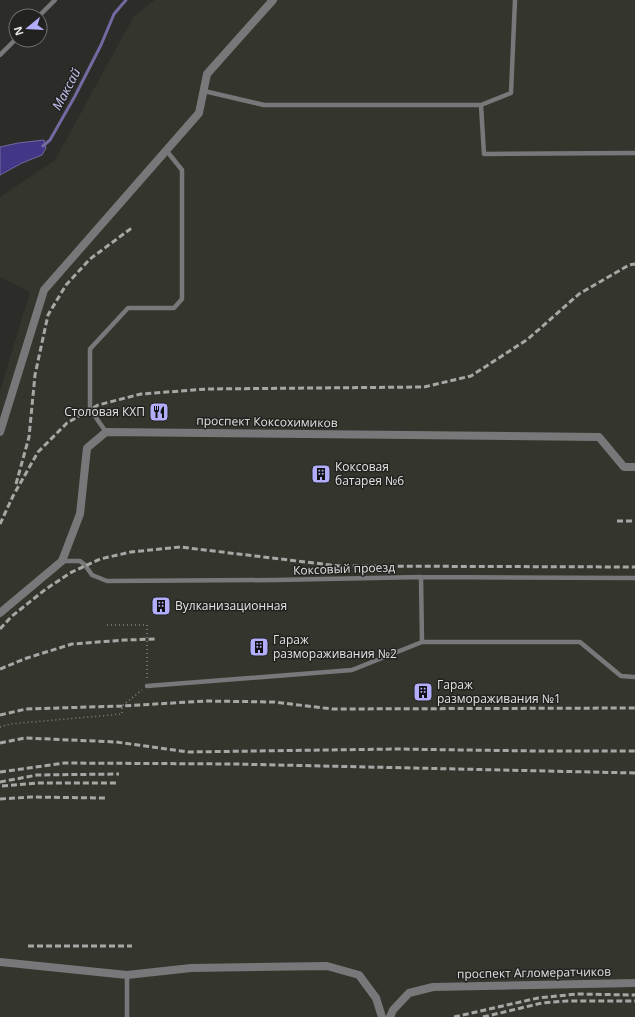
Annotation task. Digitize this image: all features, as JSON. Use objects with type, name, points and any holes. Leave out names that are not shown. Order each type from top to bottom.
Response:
[{"type":"street","points":[[0,432],[44,290],[199,113],[207,74],[273,0]]},
{"type":"street","points":[[0,613],[62,561],[80,514],[87,448],[106,432]]},
{"type":"street","name":"проспект Коксохимиков","points":[[106,432],[599,437],[624,467],[635,468]]},
{"type":"street","points":[[0,962],[127,975],[191,968],[327,966],[359,975],[376,998],[382,1017]]},
{"type":"street","name":"проспект Агломератчиков","points":[[390,1017],[393,1010],[410,993],[433,987],[635,983]]},
{"type":"lane","points":[[47,8],[55,0]]},
{"type":"lane","points":[[204,91],[264,105],[481,105],[511,93],[515,0]]},
{"type":"lane","points":[[0,55],[8,47]]},
{"type":"lane","points":[[481,105],[484,154],[635,153]]},
{"type":"lane","points":[[106,432],[90,409],[90,349],[128,308],[174,308],[182,299],[182,170],[166,150]]},
{"type":"lane","name":"Коксовый проезд","points":[[62,561],[80,561],[92,575],[107,581],[421,577],[635,578]]},
{"type":"lane","points":[[421,577],[422,642]]},
{"type":"lane","points":[[147,686],[352,670],[422,642],[580,642],[621,676],[635,677]]},
{"type":"lane","points":[[127,975],[127,1017]]},
{"type":"path","points":[[0,727],[10,724],[122,714],[122,706],[147,686],[147,625],[107,624]]},
{"type":"shaded area","points":[[155,0],[635,0],[635,1017],[0,1017],[0,391],[30,292],[0,277],[0,197],[55,160],[134,16]]},
{"type":"shaded area","points":[[44,140],[46,148],[42,155],[22,163],[0,175],[0,147]]},
{"type":"waterway","name":"Максай","points":[[43,146],[50,140],[75,96],[101,45],[114,14],[126,0]]},
{"type":"railway","points":[[16,484],[29,437],[35,375],[48,315],[66,285],[90,259],[133,227]]},
{"type":"railway","points":[[0,524],[13,496],[38,452],[67,423],[98,405],[141,394],[207,389],[424,387],[471,376],[528,339],[579,294],[629,265],[635,264]]},
{"type":"railway","points":[[617,521],[635,521]]},
{"type":"railway","points":[[0,629],[12,616],[46,589],[70,573],[100,559],[131,552],[180,547],[339,566],[635,567]]},
{"type":"railway","points":[[0,669],[27,658],[72,644],[156,639]]},
{"type":"railway","points":[[0,715],[26,709],[122,706],[206,701],[274,702],[332,709],[635,708]]},
{"type":"railway","points":[[0,743],[25,738],[116,742],[188,752],[395,749],[635,751]]},
{"type":"railway","points":[[0,772],[65,763],[234,764],[635,773]]},
{"type":"railway","points":[[0,782],[37,775],[119,774]]},
{"type":"railway","points":[[2,786],[38,783],[118,783]]},
{"type":"railway","points":[[0,799],[32,797],[105,798]]},
{"type":"railway","points":[[28,946],[132,946]]},
{"type":"railway","points":[[454,1017],[538,998],[577,994],[635,995]]},
{"type":"railway","points":[[483,1017],[542,1003],[567,1001],[635,1001]]},
{"type":"place","name":"Столовая КХП","points":[[159,412]]},
{"type":"place","name":"Коксовая батарея №6","points":[[321,474]]},
{"type":"place","name":"Вулканизационная","points":[[161,606]]},
{"type":"place","name":"Гараж размораживания №2","points":[[259,647]]},
{"type":"place","name":"Гараж размораживания №1","points":[[423,692]]}]
